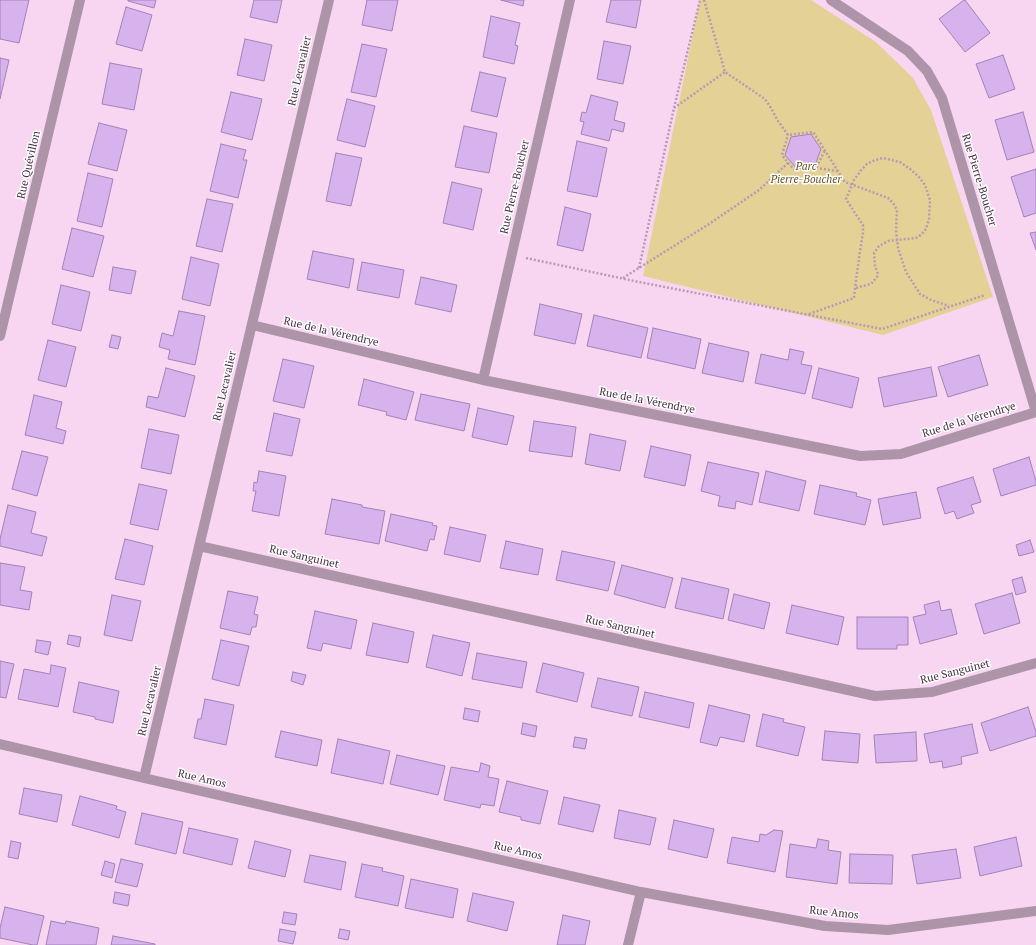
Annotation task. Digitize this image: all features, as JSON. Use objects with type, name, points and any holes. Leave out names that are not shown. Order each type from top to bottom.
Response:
[{"type":"street","name":"Rue Quévillon","points":[[0,336],[80,0]]},
{"type":"street","name":"Rue Lecavalier","points":[[144,778],[329,0]]},
{"type":"street","name":"Rue Pierre-Boucher","points":[[483,380],[570,0]]},
{"type":"street","name":"Rue Pierre-Boucher","points":[[831,0],[908,52],[927,72],[942,98],[1036,412]]},
{"type":"street","name":"Rue de la Vérendrye","points":[[252,325],[483,380],[860,456],[901,454],[1036,412]]},
{"type":"street","name":"Rue Sanguinet","points":[[199,546],[875,696],[932,692],[1036,663]]},
{"type":"street","name":"Rue Amos","points":[[0,744],[641,892],[826,926],[888,930],[1036,911]]},
{"type":"street","points":[[628,945],[641,892]]},
{"type":"path","points":[[639,268],[674,108],[700,0]]},
{"type":"path","points":[[704,0],[725,72],[765,100],[788,134]]},
{"type":"path","points":[[674,108],[725,72]]},
{"type":"path","points":[[788,134],[813,132],[845,182],[888,198],[893,203],[897,210],[896,230],[898,248],[906,272],[920,294],[931,300],[949,306]]},
{"type":"path","points":[[788,134],[782,155],[795,170],[816,168],[838,171]]},
{"type":"path","points":[[816,168],[825,150]]},
{"type":"path","points":[[808,314],[854,298],[855,288],[864,233],[859,219],[846,199],[854,180],[867,164],[883,158],[900,162],[918,177],[924,185],[930,200],[929,220],[926,229],[916,238],[888,241],[879,246],[874,253],[875,266],[878,274],[877,278],[871,284],[855,288]]},
{"type":"path","points":[[623,278],[710,224],[759,190],[788,162]]},
{"type":"path","points":[[512,255],[882,329],[999,290]]},
{"type":"green space","name":"Parc Pierre-Boucher","points":[[700,0],[811,0],[876,42],[913,78],[931,110],[993,297],[883,335],[643,276]]},
{"type":"building","points":[[0,0],[29,0],[19,43],[0,39]]},
{"type":"building","points":[[128,0],[156,0],[154,8]]},
{"type":"building","points":[[254,0],[282,0],[277,23],[250,17]]},
{"type":"building","points":[[367,0],[398,0],[392,31],[362,25]]},
{"type":"building","points":[[501,0],[524,0],[523,6]]},
{"type":"building","points":[[611,0],[641,0],[636,28],[606,22]]},
{"type":"building","points":[[964,0],[990,33],[965,52],[939,19]]},
{"type":"building","points":[[126,7],[152,15],[142,51],[116,44]]},
{"type":"building","points":[[491,16],[520,23],[515,45],[518,46],[514,64],[483,57]]},
{"type":"building","points":[[245,39],[272,45],[264,81],[237,75]]},
{"type":"building","points":[[604,41],[631,46],[623,84],[597,79]]},
{"type":"building","points":[[362,44],[387,49],[376,97],[351,92]]},
{"type":"building","points":[[1003,55],[1015,89],[989,98],[976,64]]},
{"type":"building","points":[[0,58],[9,60],[0,99]]},
{"type":"building","points":[[110,63],[142,69],[134,110],[102,104]]},
{"type":"building","points":[[480,72],[506,78],[497,117],[471,111]]},
{"type":"building","points":[[231,92],[262,99],[252,140],[221,132]]},
{"type":"building","points":[[591,95],[618,102],[614,120],[625,123],[623,132],[612,129],[609,141],[581,134],[584,122],[580,121],[582,112],[586,113]]},
{"type":"building","points":[[347,99],[375,106],[365,147],[337,140]]},
{"type":"building","points":[[1023,112],[1034,152],[1007,160],[995,120]]},
{"type":"building","points":[[99,123],[127,130],[117,171],[88,164]]},
{"type":"building","points":[[464,126],[497,133],[489,173],[455,167]]},
{"type":"building","points":[[811,134],[821,149],[815,165],[797,169],[785,155],[791,137]]},
{"type":"building","points":[[577,141],[607,148],[597,197],[567,191]]},
{"type":"building","points":[[221,144],[246,150],[243,160],[247,160],[238,198],[210,191]]},
{"type":"building","points":[[336,153],[362,158],[351,206],[326,201]]},
{"type":"building","points":[[1036,169],[1036,213],[1024,217],[1011,177]]},
{"type":"building","points":[[88,173],[113,179],[102,227],[77,221]]},
{"type":"building","points":[[452,182],[482,189],[473,230],[443,223]]},
{"type":"building","points":[[207,199],[233,204],[222,252],[196,246]]},
{"type":"building","points":[[565,207],[591,214],[583,251],[557,245]]},
{"type":"building","points":[[72,228],[104,236],[93,277],[62,269]]},
{"type":"building","points":[[1036,232],[1036,250],[1030,233]]},
{"type":"building","points":[[313,251],[354,259],[349,288],[307,279]]},
{"type":"building","points":[[191,257],[219,264],[210,306],[182,299]]},
{"type":"building","points":[[362,262],[404,270],[399,298],[357,290]]},
{"type":"building","points":[[113,267],[136,271],[131,294],[109,290]]},
{"type":"building","points":[[421,277],[457,285],[451,312],[415,304]]},
{"type":"building","points":[[61,285],[90,292],[81,331],[52,324]]},
{"type":"building","points":[[540,304],[582,314],[575,344],[534,335]]},
{"type":"building","points":[[179,311],[205,316],[195,365],[168,359],[170,350],[159,347],[162,333],[173,336]]},
{"type":"building","points":[[594,315],[648,328],[641,358],[587,346]]},
{"type":"building","points":[[653,328],[701,339],[695,369],[647,358]]},
{"type":"building","points":[[112,335],[121,337],[118,349],[109,347]]},
{"type":"building","points":[[48,340],[76,347],[66,387],[38,380]]},
{"type":"building","points":[[709,343],[749,352],[743,382],[702,373]]},
{"type":"building","points":[[790,349],[804,352],[801,364],[812,366],[805,394],[755,383],[761,354],[788,360]]},
{"type":"building","points":[[979,355],[988,385],[948,397],[938,367]]},
{"type":"building","points":[[283,359],[314,366],[304,408],[273,401]]},
{"type":"building","points":[[931,367],[937,396],[884,407],[878,378]]},
{"type":"building","points":[[166,368],[195,376],[185,417],[146,407],[148,396],[158,398]]},
{"type":"building","points":[[819,368],[859,378],[852,408],[812,398]]},
{"type":"building","points":[[364,379],[414,392],[406,420],[386,415],[387,412],[358,405]]},
{"type":"building","points":[[421,394],[470,404],[464,431],[415,420]]},
{"type":"building","points":[[34,395],[62,402],[56,428],[66,431],[63,444],[25,435]]},
{"type":"building","points":[[478,408],[514,416],[507,445],[472,437]]},
{"type":"building","points":[[274,413],[300,419],[292,456],[266,451]]},
{"type":"building","points":[[534,421],[576,427],[572,457],[529,451]]},
{"type":"building","points":[[149,429],[179,435],[171,474],[141,468]]},
{"type":"building","points":[[590,434],[626,441],[620,471],[585,464]]},
{"type":"building","points":[[651,446],[691,455],[685,486],[644,477]]},
{"type":"building","points":[[22,451],[48,457],[37,496],[12,489]]},
{"type":"building","points":[[1029,457],[1036,485],[1001,496],[993,469]]},
{"type":"building","points":[[708,462],[759,473],[752,505],[736,501],[735,509],[718,506],[720,496],[701,491]]},
{"type":"building","points":[[259,471],[286,476],[279,516],[252,511],[256,491],[253,491],[254,482],[257,483]]},
{"type":"building","points":[[766,471],[806,481],[799,511],[759,502]]},
{"type":"building","points":[[973,477],[981,502],[971,505],[974,513],[957,519],[954,511],[945,514],[937,488]]},
{"type":"building","points":[[139,484],[167,490],[158,530],[130,524]]},
{"type":"building","points":[[820,485],[857,493],[856,496],[871,500],[865,525],[814,514]]},
{"type":"building","points":[[916,492],[921,518],[883,525],[878,499]]},
{"type":"building","points":[[332,499],[385,511],[379,544],[325,534]]},
{"type":"building","points":[[8,505],[36,512],[31,533],[47,537],[42,556],[0,546],[0,539]]},
{"type":"building","points":[[391,514],[433,523],[432,525],[437,526],[434,540],[430,539],[427,551],[385,541]]},
{"type":"building","points":[[450,527],[486,535],[480,562],[444,554]]},
{"type":"building","points":[[125,539],[153,546],[144,585],[115,579]]},
{"type":"building","points":[[1030,540],[1034,552],[1019,556],[1016,545]]},
{"type":"building","points":[[506,541],[543,549],[538,575],[500,568]]},
{"type":"building","points":[[562,551],[615,562],[608,591],[556,580]]},
{"type":"building","points":[[0,563],[25,567],[20,590],[32,592],[29,610],[0,605]]},
{"type":"building","points":[[622,565],[673,578],[665,608],[614,594]]},
{"type":"building","points":[[1022,577],[1026,592],[1016,595],[1012,580]]},
{"type":"building","points":[[682,578],[729,589],[723,619],[675,608]]},
{"type":"building","points":[[228,591],[258,597],[254,614],[258,615],[256,627],[252,627],[250,635],[220,628]]},
{"type":"building","points":[[1012,593],[1020,623],[984,634],[975,604]]},
{"type":"building","points":[[734,594],[770,603],[764,629],[728,620]]},
{"type":"building","points":[[112,595],[141,601],[132,641],[104,635]]},
{"type":"building","points":[[939,601],[941,611],[951,609],[957,634],[920,644],[913,617],[926,614],[924,605]]},
{"type":"building","points":[[792,605],[844,617],[838,645],[786,633]]},
{"type":"building","points":[[315,611],[357,620],[351,649],[323,643],[321,651],[307,648]]},
{"type":"building","points":[[857,617],[908,617],[908,645],[897,645],[897,649],[857,649]]},
{"type":"building","points":[[373,623],[414,632],[408,663],[366,655]]},
{"type":"building","points":[[69,635],[81,637],[79,647],[67,644]]},
{"type":"building","points":[[433,635],[470,643],[462,676],[426,667]]},
{"type":"building","points":[[37,640],[51,642],[48,655],[35,652]]},
{"type":"building","points":[[221,640],[249,646],[239,686],[212,679]]},
{"type":"building","points":[[477,653],[527,662],[522,688],[472,679]]},
{"type":"building","points":[[0,661],[14,664],[6,698],[0,697]]},
{"type":"building","points":[[543,663],[584,673],[577,702],[536,692]]},
{"type":"building","points":[[51,665],[66,668],[58,707],[18,699],[24,669],[50,674]]},
{"type":"building","points":[[293,672],[306,675],[303,685],[291,681]]},
{"type":"building","points":[[598,678],[639,687],[632,716],[591,707]]},
{"type":"building","points":[[79,682],[119,691],[113,723],[73,712]]},
{"type":"building","points":[[645,692],[694,703],[689,728],[639,717]]},
{"type":"building","points":[[205,699],[234,705],[226,745],[194,738],[198,719],[201,719]]},
{"type":"building","points":[[709,705],[750,715],[744,742],[720,737],[717,746],[700,742]]},
{"type":"building","points":[[1028,707],[1036,736],[990,751],[981,723]]},
{"type":"building","points":[[465,708],[480,711],[478,722],[463,719]]},
{"type":"building","points":[[763,714],[784,719],[783,722],[805,727],[798,756],[756,746]]},
{"type":"building","points":[[523,723],[537,726],[535,737],[521,734]]},
{"type":"building","points":[[972,724],[978,753],[961,757],[962,764],[943,768],[942,761],[930,763],[924,734]]},
{"type":"building","points":[[281,731],[322,740],[317,766],[275,757]]},
{"type":"building","points":[[825,731],[860,734],[858,763],[822,760]]},
{"type":"building","points":[[916,732],[917,761],[876,763],[874,735]]},
{"type":"building","points":[[575,737],[587,739],[585,749],[573,747]]},
{"type":"building","points":[[338,739],[390,751],[383,784],[331,773]]},
{"type":"building","points":[[397,755],[445,766],[438,795],[390,784]]},
{"type":"building","points":[[481,763],[490,766],[488,777],[499,779],[494,806],[481,804],[480,808],[444,800],[451,767],[479,772]]},
{"type":"building","points":[[507,781],[548,791],[540,824],[521,820],[521,817],[499,812]]},
{"type":"building","points":[[24,788],[62,795],[57,822],[19,814]]},
{"type":"building","points":[[80,796],[117,806],[116,809],[126,812],[119,838],[72,825]]},
{"type":"building","points":[[564,797],[600,805],[593,832],[558,824]]},
{"type":"building","points":[[619,810],[656,818],[650,845],[614,838]]},
{"type":"building","points":[[142,813],[183,822],[176,854],[135,844]]},
{"type":"building","points":[[674,820],[714,829],[707,858],[668,849]]},
{"type":"building","points":[[189,828],[238,839],[232,865],[183,853]]},
{"type":"building","points":[[774,830],[783,831],[775,872],[727,863],[732,837],[759,842],[760,834],[766,835]]},
{"type":"building","points":[[1016,837],[1022,866],[980,876],[974,847]]},
{"type":"building","points":[[818,839],[829,841],[828,850],[841,852],[837,884],[786,877],[790,844],[816,848]]},
{"type":"building","points":[[11,841],[21,843],[18,859],[8,857]]},
{"type":"building","points":[[255,841],[291,850],[285,877],[248,868]]},
{"type":"building","points":[[956,849],[961,878],[917,884],[912,855]]},
{"type":"building","points":[[850,854],[893,855],[892,884],[849,883]]},
{"type":"building","points":[[310,855],[346,862],[341,890],[304,882]]},
{"type":"building","points":[[121,859],[143,864],[137,887],[115,882]]},
{"type":"building","points":[[105,861],[115,864],[112,878],[101,875]]},
{"type":"building","points":[[362,864],[383,868],[382,871],[404,876],[398,906],[355,897]]},
{"type":"building","points":[[411,879],[458,889],[453,918],[405,908]]},
{"type":"building","points":[[115,892],[130,895],[128,906],[113,903]]},
{"type":"building","points":[[473,893],[514,902],[507,931],[467,921]]},
{"type":"building","points":[[5,907],[44,916],[37,945],[0,938],[0,928]]},
{"type":"building","points":[[284,912],[297,914],[295,925],[282,923]]},
{"type":"building","points":[[563,915],[590,921],[585,945],[557,945]]},
{"type":"building","points":[[51,921],[65,924],[66,921],[99,928],[96,945],[46,945]]},
{"type":"building","points":[[280,929],[296,932],[293,944],[278,941]]},
{"type":"building","points":[[340,929],[350,931],[348,940],[338,938]]},
{"type":"building","points":[[113,936],[155,944],[155,945],[111,945]]}]
